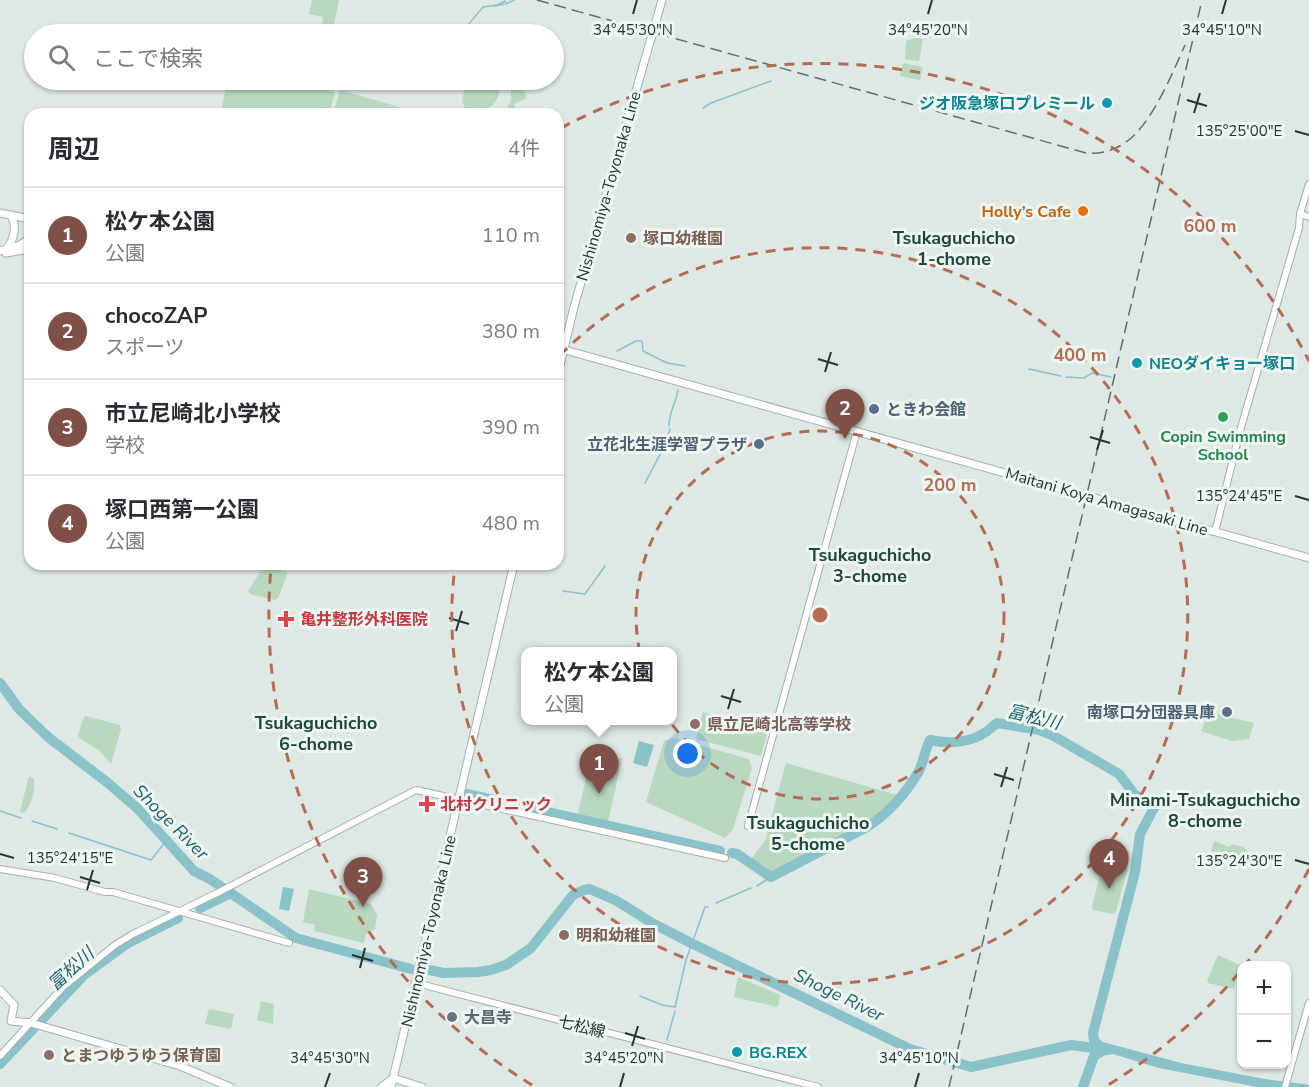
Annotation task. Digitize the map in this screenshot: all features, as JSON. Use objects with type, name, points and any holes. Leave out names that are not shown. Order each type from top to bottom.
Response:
[{"type":"main road","name":"Nishinomiya-Toyonaka Line","points":[[564,338],[662,0]]},
{"type":"main road","points":[[0,213],[24,218]]},
{"type":"main road","points":[[2,251],[12,241],[14,220],[10,215]]},
{"type":"main road","points":[[2,251],[24,242]]},
{"type":"main road","points":[[2,251],[24,249]]},
{"type":"main road","name":"Maitani Koya Amagasaki Line","points":[[564,349],[1309,558]]},
{"type":"main road","name":"Nishinomiya-Toyonaka Line","points":[[391,1087],[513,570]]},
{"type":"main road","points":[[0,990],[14,1005],[11,1021],[31,1023],[180,1066],[230,1087]]},
{"type":"main road","points":[[382,1087],[393,1078],[422,1087]]},
{"type":"street","points":[[1215,532],[1240,431],[1299,228],[1300,214],[1309,184]]},
{"type":"street","points":[[1300,214],[1309,217]]},
{"type":"street","points":[[748,826],[856,431]]},
{"type":"street","points":[[0,1056],[63,987],[102,954],[133,934],[416,790],[725,858]]},
{"type":"street","points":[[0,869],[55,878],[105,892],[123,894],[289,943]]},
{"type":"street","name":"七松線","points":[[417,980],[424,985],[818,1087]]},
{"type":"street","points":[[1285,1087],[1309,1003]]},
{"type":"green space","points":[[312,0],[339,0],[334,24],[322,24],[323,17],[309,14]]},
{"type":"green space","points":[[917,37],[923,39],[919,61],[905,59],[906,41]]},
{"type":"green space","points":[[903,63],[923,67],[920,80],[900,76]]},
{"type":"green space","points":[[225,90],[328,90],[335,92],[331,108],[222,108]]},
{"type":"green space","points":[[340,90],[403,108],[335,108]]},
{"type":"green space","points":[[500,90],[495,102],[487,108],[465,108],[462,102],[464,91]]},
{"type":"green space","points":[[511,90],[524,90],[527,98],[514,104],[515,108],[507,108],[511,98]]},
{"type":"green space","points":[[261,570],[288,572],[278,598],[275,600],[250,594],[248,591]]},
{"type":"green space","points":[[703,712],[768,730],[761,756],[696,739]]},
{"type":"green space","points":[[1209,712],[1254,723],[1249,739],[1232,741],[1201,731]]},
{"type":"green space","points":[[86,716],[120,725],[121,729],[111,764],[100,751],[79,738],[78,735]]},
{"type":"green space","points":[[673,738],[749,759],[752,768],[733,829],[725,838],[646,802],[664,741]]},
{"type":"green space","points":[[622,759],[607,824],[577,817],[588,770]]},
{"type":"green space","points":[[786,763],[897,795],[872,821],[771,872],[751,859],[765,841]]},
{"type":"green space","points":[[29,776],[34,779],[33,793],[24,813],[20,812]]},
{"type":"green space","points":[[1214,841],[1230,847],[1232,844],[1243,847],[1248,851],[1248,862],[1211,852]]},
{"type":"green space","points":[[1109,846],[1129,851],[1127,871],[1116,912],[1113,914],[1093,910],[1092,907],[1106,849]]},
{"type":"green space","points":[[309,889],[371,904],[377,915],[375,929],[366,934],[364,943],[314,931],[315,925],[303,922]]},
{"type":"green space","points":[[1218,955],[1237,964],[1234,989],[1207,981]]},
{"type":"green space","points":[[738,977],[780,995],[778,1007],[734,997]]},
{"type":"green space","points":[[261,1001],[274,1004],[273,1024],[257,1020]]},
{"type":"green space","points":[[209,1009],[234,1014],[231,1029],[205,1024]]},
{"type":"water","points":[[639,741],[654,745],[647,767],[633,763]]},
{"type":"water","points":[[283,887],[294,889],[289,911],[279,909]]},
{"type":"water","points":[[1097,1038],[1103,1042],[1181,1063],[1304,1084],[1309,1087],[1257,1087],[1159,1068],[1113,1054],[1102,1056],[1096,1061],[1091,1060],[1093,1054],[1089,1050],[1090,1044]]},
{"type":"waterway","points":[[469,24],[483,7],[505,1],[506,4],[514,0]]},
{"type":"waterway","points":[[495,6],[504,4]]},
{"type":"waterway","points":[[703,108],[771,81]]},
{"type":"waterway","points":[[617,351],[636,341],[642,341],[643,351],[667,363],[685,366]]},
{"type":"waterway","points":[[1029,369],[1061,376]]},
{"type":"waterway","points":[[1066,377],[1084,378],[1092,373],[1111,377]]},
{"type":"waterway","points":[[669,426],[678,390]]},
{"type":"waterway","points":[[645,483],[665,445],[670,429]]},
{"type":"waterway","points":[[563,591],[585,594],[605,566]]},
{"type":"waterway","name":"Shoge River","points":[[0,683],[19,709],[48,737],[137,808],[194,871],[210,879],[296,938],[411,969]]},
{"type":"waterway","name":"富松川","points":[[732,853],[771,877],[867,827],[890,809],[909,787],[919,771],[930,740],[944,742],[966,740],[980,736],[997,723],[1039,730],[1052,735],[1119,774],[1135,795],[1151,803],[1154,808],[1140,834],[1135,872],[1093,1033],[1094,1041],[1105,1050]]},
{"type":"waterway","name":"富松川","points":[[467,794],[720,851]]},
{"type":"waterway","points":[[0,811],[21,818]]},
{"type":"waterway","points":[[32,821],[57,829]]},
{"type":"waterway","points":[[69,833],[151,860],[166,841]]},
{"type":"waterway","points":[[757,886],[771,877]]},
{"type":"waterway","points":[[716,903],[751,888]]},
{"type":"waterway","name":"Shoge River","points":[[429,970],[444,973],[478,972],[506,965],[531,948],[573,895],[590,889],[617,901],[652,923],[693,944],[910,1049],[971,1067],[1071,1045],[1101,1049]]},
{"type":"waterway","name":"富松川","points":[[200,908],[231,893]]},
{"type":"waterway","points":[[640,996],[662,1005],[675,1007],[686,960],[705,907],[708,907]]},
{"type":"waterway","name":"富松川","points":[[0,1064],[84,975],[128,943],[178,918]]},
{"type":"waterway","points":[[667,1040],[675,1011]]},
{"type":"waterway","points":[[1083,1087],[1094,1056],[1102,1051]]},
{"type":"railway","points":[[537,0],[1086,153],[1112,150],[1135,134],[1153,111],[1185,45]]},
{"type":"railway","points":[[949,1087],[1202,0]]},
{"type":"place","name":"ジオ阪急塚口プレミール","points":[[1107,103]]},
{"type":"place","name":"Holly’s Cafe","points":[[1083,211]]},
{"type":"place","name":"塚口幼稚園","points":[[631,238]]},
{"type":"place","name":"NEOダイキョー塚口","points":[[1137,363]]},
{"type":"place","name":"ときわ会館","points":[[874,409]]},
{"type":"place","name":"Copin Swimming School","points":[[1223,417]]},
{"type":"place","name":"chocoZAP","points":[[845,439]]},
{"type":"place","name":"立花北生涯学習プラザ","points":[[759,444]]},
{"type":"place","name":"亀井整形外科医院","points":[[286,619]]},
{"type":"place","name":"南塚口分団器具庫","points":[[1227,712]]},
{"type":"place","name":"県立尼崎北高等学校","points":[[695,724]]},
{"type":"place","name":"松ケ本公園","points":[[599,794]]},
{"type":"place","name":"北村クリニック","points":[[427,804]]},
{"type":"place","name":"塚口西第一公園","points":[[1109,889]]},
{"type":"place","name":"市立尼崎北小学校","points":[[363,907]]},
{"type":"place","name":"明和幼稚園","points":[[564,935]]},
{"type":"place","name":"大昌寺","points":[[452,1017]]},
{"type":"place","name":"BG.REX","points":[[737,1052]]},
{"type":"place","name":"とまつゆうゆう保育園","points":[[49,1055]]},
{"type":"district","name":"Tsukaguchicho 1-chome","points":[[954,248]]},
{"type":"district","name":"Tsukaguchicho 3-chome","points":[[870,565]]},
{"type":"district","name":"Tsukaguchicho 6-chome","points":[[316,733]]},
{"type":"district","name":"Minami-Tsukaguchicho 8-chome","points":[[1205,810]]},
{"type":"district","name":"Tsukaguchicho 5-chome","points":[[808,833]]}]
